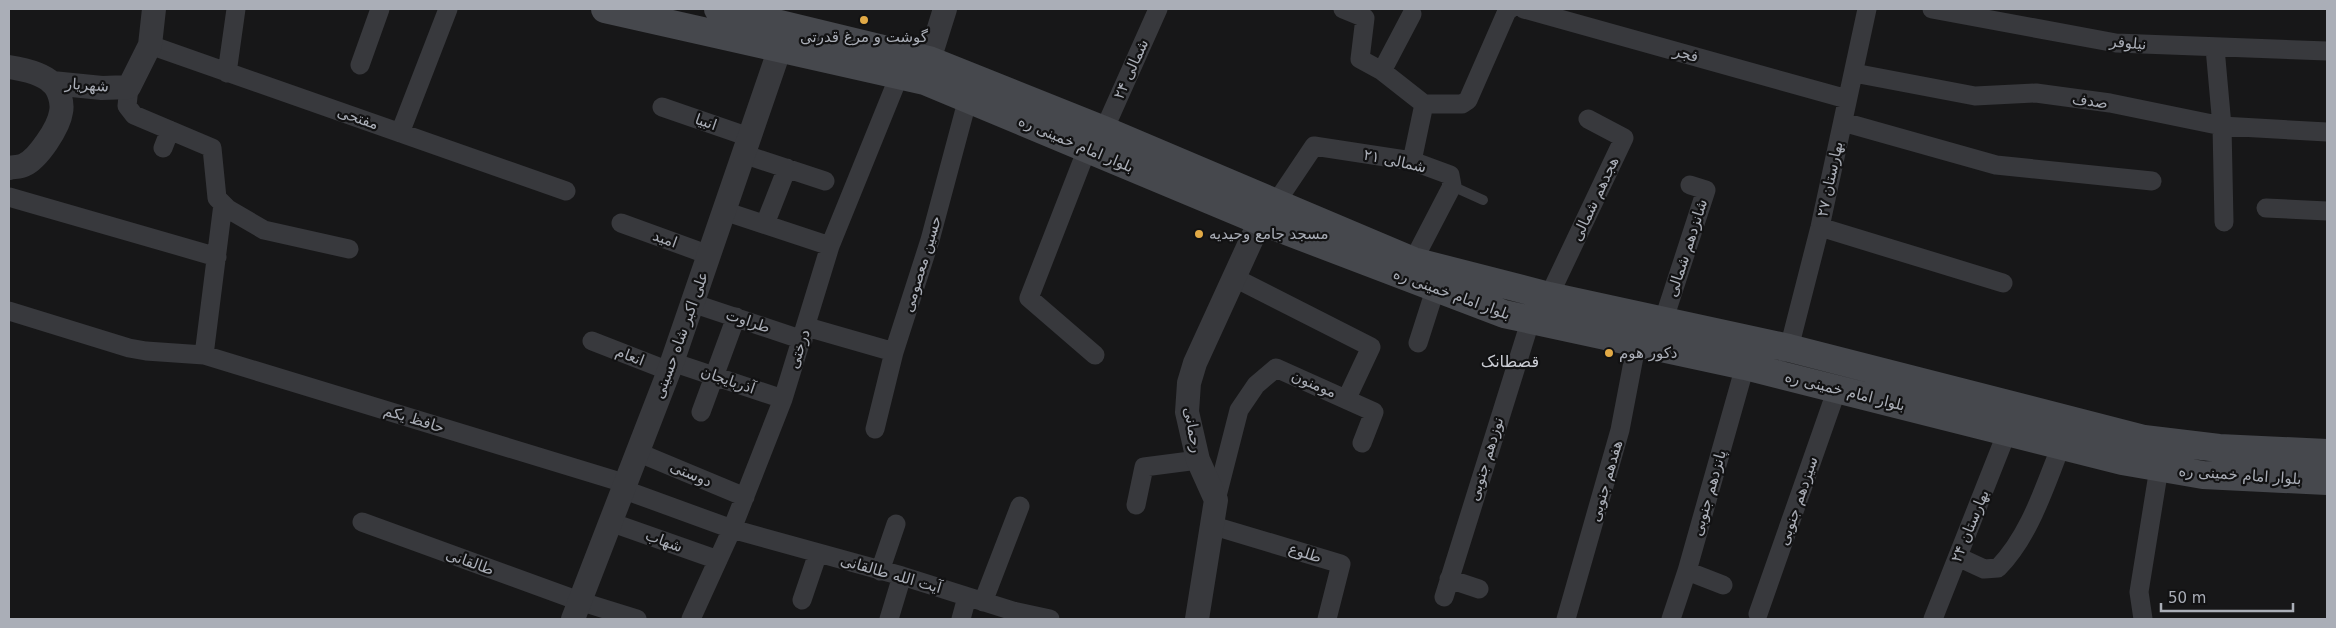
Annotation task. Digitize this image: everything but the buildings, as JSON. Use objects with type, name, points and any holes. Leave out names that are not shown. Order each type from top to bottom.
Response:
[{"type":"main road","name":"بلوار امام خمینی ره","points":[[605,9],[925,82],[1096,140]]},
{"type":"main road","name":"بلوار امام خمینی ره","points":[[718,9],[929,60],[1096,140],[1267,212],[1435,290],[1530,322],[1637,341],[1745,366],[2122,461],[2203,476],[2327,481]]},
{"type":"main road","name":"بلوار امام خمینی ره","points":[[1267,212],[1413,261],[1549,296],[1789,348],[2144,439],[2219,448],[2327,453]]},
{"type":"street","name":"شهریار","points":[[52,83],[102,88],[129,87],[150,45],[154,9]]},
{"type":"street","points":[[227,72],[236,9]]},
{"type":"street","points":[[360,65],[380,9]]},
{"type":"street","points":[[400,133],[448,9]]},
{"type":"street","points":[[929,60],[945,9]]},
{"type":"street","points":[[1343,9],[1365,18],[1360,59],[1382,71],[1424,104],[1462,104],[1468,100],[1507,11],[1510,9]]},
{"type":"street","name":"فجر","points":[[1524,9],[1847,99]]},
{"type":"street","name":"بهارستان ۲۷","points":[[1789,348],[1820,227],[1867,9]]},
{"type":"street","name":"نیلوفر","points":[[1932,9],[1994,14],[2116,43],[2327,52]]},
{"type":"street","name":"۲۴ شمالی","points":[[1094,355],[1029,298],[1153,11]]},
{"type":"street","points":[[1382,71],[1412,14]]},
{"type":"street","name":"مفتحی","points":[[150,45],[566,191]]},
{"type":"street","name":"علی اکبر شاه حسینی","points":[[576,610],[671,367],[780,48]]},
{"type":"street","points":[[2215,48],[2222,126],[2224,222]]},
{"type":"street","points":[[9,67],[28,70],[52,83],[61,98],[62,112],[51,135],[39,152],[24,165],[9,168]]},
{"type":"street","name":"صدف","points":[[1854,73],[1975,96],[2036,93],[2110,103],[2222,126],[2327,132]]},
{"type":"street","name":"درختی","points":[[691,619],[732,529],[783,399],[805,333],[830,246],[899,76]]},
{"type":"street","points":[[129,87],[127,106],[134,115],[212,148],[217,198],[223,204],[264,230],[349,249]]},
{"type":"street","name":"حسین معصومی","points":[[875,429],[894,352],[930,240],[968,98]]},
{"type":"street","points":[[1412,161],[1424,104]]},
{"type":"street","name":"انبیا","points":[[662,107],[746,146],[787,168],[825,181]]},
{"type":"street","name":"هجدهم شمالی","points":[[1549,296],[1624,138],[1588,119]]},
{"type":"street","points":[[1843,122],[1996,165],[2152,181]]},
{"type":"street","points":[[163,148],[170,130]]},
{"type":"street","name":"۲۱ شمالی","points":[[1267,212],[1314,146],[1412,161],[1450,175],[1452,186]]},
{"type":"street","points":[[766,224],[787,168]]},
{"type":"street","points":[[1413,261],[1452,186]]},
{"type":"street","name":"شانزدهم شمالی","points":[[1663,322],[1706,190],[1690,186]]},
{"type":"street","points":[[9,197],[217,256]]},
{"type":"street","points":[[204,355],[223,204]]},
{"type":"street","points":[[2266,208],[2327,211]]},
{"type":"street","points":[[724,210],[830,246]]},
{"type":"street","name":"رحمانی","points":[[1197,619],[1214,526],[1216,500],[1198,460],[1187,412],[1189,383],[1195,363],[1267,212]]},
{"type":"street","name":"امید","points":[[621,223],[709,255]]},
{"type":"street","points":[[1820,227],[2002,283]]},
{"type":"street","points":[[1235,278],[1371,347],[1347,398]]},
{"type":"street","points":[[1418,343],[1435,290]]},
{"type":"street","name":"طراوت","points":[[692,303],[736,317],[894,352]]},
{"type":"street","name":"حافظ یکم","points":[[9,311],[146,352],[204,355],[623,486],[732,529]]},
{"type":"street","points":[[701,412],[736,317]]},
{"type":"street","name":"نوزدهم جنوبی","points":[[1479,589],[1446,588],[1530,322]]},
{"type":"street","name":"هفدهم جنوبی","points":[[1566,619],[1620,430],[1637,341]]},
{"type":"street","name":"انعام","points":[[592,342],[671,367]]},
{"type":"street","name":"پانزدهم جنوبی","points":[[1671,619],[1687,571],[1745,366]]},
{"type":"street","name":"آذربایجان","points":[[671,367],[715,376],[783,399]]},
{"type":"street","name":"مومنون","points":[[1216,500],[1239,410],[1256,385],[1276,368],[1347,398],[1374,412],[1362,443]]},
{"type":"street","name":"سیزدهم جنوبی","points":[[1758,614],[1837,389]]},
{"type":"street","name":"بهارستان ۲۴","points":[[1933,619],[2008,432]]},
{"type":"street","points":[[1958,557],[1984,569],[1998,568],[2009,557],[2024,535],[2061,446]]},
{"type":"street","name":"دوستی","points":[[637,452],[745,497]]},
{"type":"street","points":[[1136,505],[1144,467],[1198,460]]},
{"type":"street","points":[[2143,619],[2139,592],[2159,468]]},
{"type":"street","points":[[961,619],[975,599],[1020,506]]},
{"type":"street","name":"طالقانی","points":[[362,522],[576,610],[637,619]]},
{"type":"street","name":"شهاب","points":[[610,522],[718,560]]},
{"type":"street","points":[[880,571],[896,524]]},
{"type":"street","name":"طلوع","points":[[1214,526],[1342,564],[1327,619]]},
{"type":"street","name":"آیت الله طالقانی","points":[[732,529],[1050,619]]},
{"type":"street","points":[[802,600],[818,553]]},
{"type":"street","points":[[1687,571],[1723,585]]},
{"type":"street","points":[[888,619],[902,576]]},
{"type":"lane","points":[[1452,186],[1483,200]]},
{"type":"place","name":"گوشت و مرغ قدرتی","points":[[864,20]]},
{"type":"place","name":"مسجد جامع وحیدیه","points":[[1199,234]]},
{"type":"place","name":"دکور هوم","points":[[1609,353]]},
{"type":"district","name":"قصطانک","points":[[1510,361]]}]
